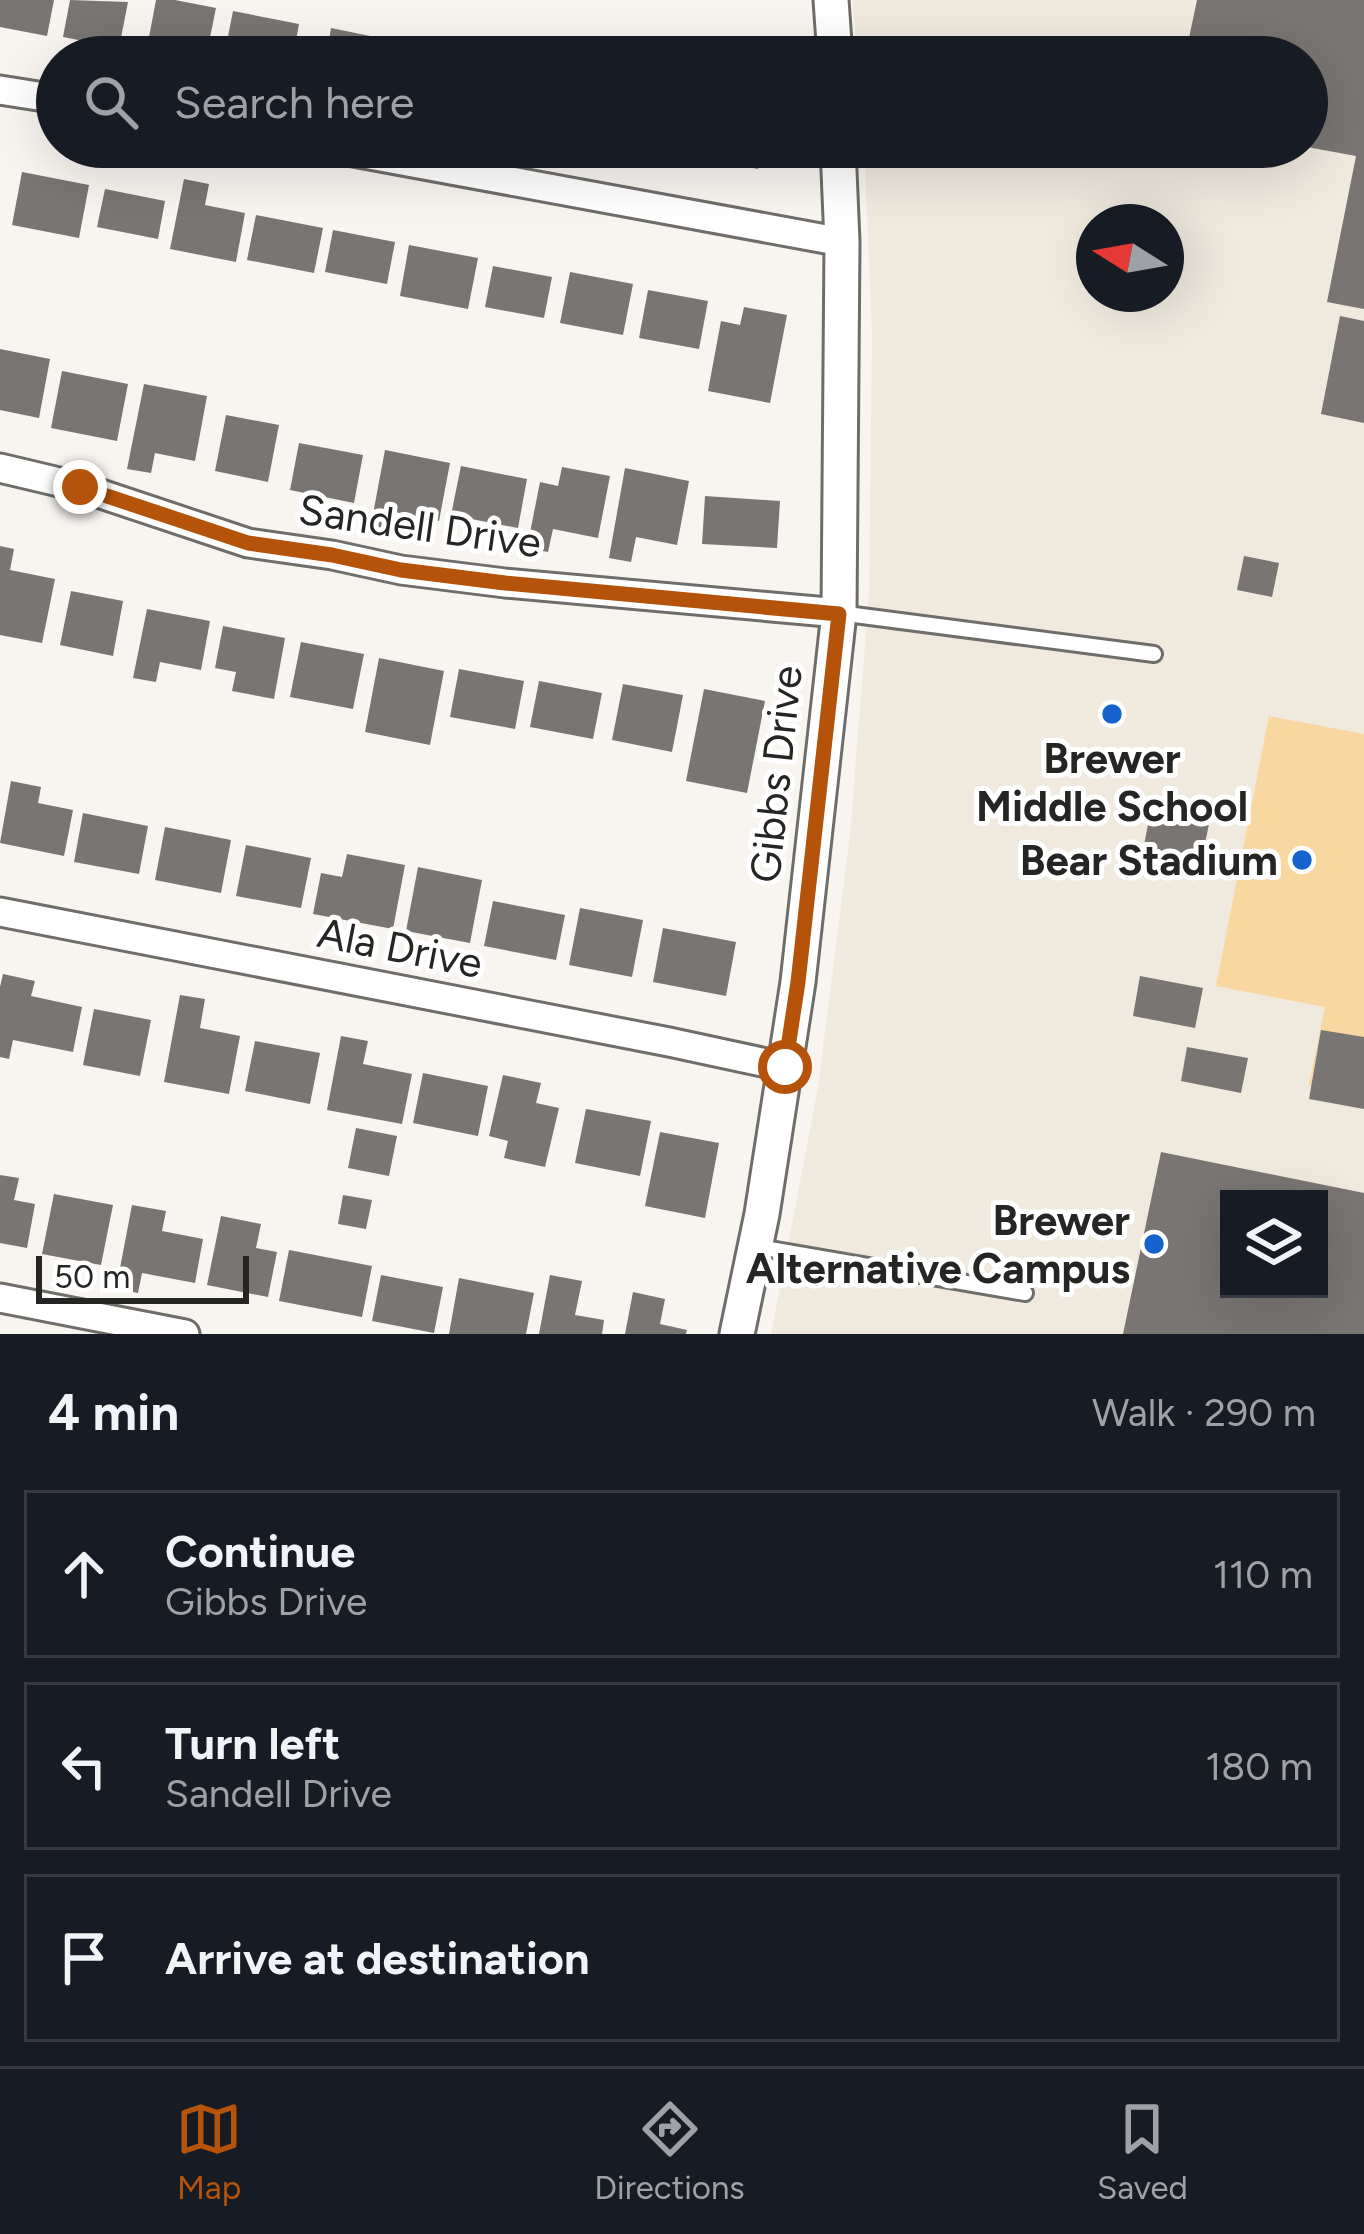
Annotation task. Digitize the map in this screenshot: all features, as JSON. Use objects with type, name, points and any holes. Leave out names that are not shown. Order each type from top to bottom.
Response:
[{"type":"street","points":[[830,0],[833,36]]},
{"type":"street","points":[[0,90],[36,96]]},
{"type":"street","points":[[440,168],[842,242]]},
{"type":"street","name":"Gibbs Drive","points":[[737,1334],[798,982],[839,614],[839,168]]},
{"type":"street","name":"Sandell Drive","points":[[0,468],[80,487],[248,543],[401,570],[839,614]]},
{"type":"street","name":"Ala Drive","points":[[0,912],[785,1067]]},
{"type":"street","points":[[0,1298],[184,1334]]},
{"type":"lane","points":[[839,614],[1154,654]]},
{"type":"lane","points":[[755,1247],[1025,1293]]},
{"type":"shaded area","name":"Brewer Middle School","points":[[852,0],[1364,0],[1364,1334],[771,1334],[818,1087],[850,835],[869,594],[872,333],[865,168],[1328,168],[1328,36],[856,36]]},
{"type":"shaded area","name":"Bear Stadium","points":[[1269,716],[1364,734],[1364,1097],[1309,1085],[1325,1007],[1216,986]]},
{"type":"building","points":[[0,0],[54,0],[47,36],[0,27]]},
{"type":"building","points":[[70,0],[128,2],[121,36],[63,36]]},
{"type":"building","points":[[156,0],[216,8],[210,36],[149,36]]},
{"type":"building","points":[[1197,0],[1364,0],[1364,309],[1327,302],[1356,156],[1328,151],[1328,36],[1189,36]]},
{"type":"building","points":[[233,11],[299,24],[297,36],[228,36]]},
{"type":"building","points":[[331,28],[370,36],[330,36]]},
{"type":"building","points":[[22,172],[89,185],[79,238],[12,225]]},
{"type":"building","points":[[184,179],[209,184],[205,205],[245,213],[236,262],[170,249]]},
{"type":"building","points":[[105,189],[165,201],[158,239],[97,227]]},
{"type":"building","points":[[256,215],[323,228],[314,273],[247,260]]},
{"type":"building","points":[[333,230],[395,242],[387,284],[325,272]]},
{"type":"building","points":[[409,245],[478,258],[468,309],[400,296]]},
{"type":"building","points":[[493,266],[552,277],[544,318],[485,307]]},
{"type":"building","points":[[570,272],[633,284],[623,335],[560,323]]},
{"type":"building","points":[[648,290],[708,301],[699,349],[639,338]]},
{"type":"building","points":[[744,307],[787,315],[770,403],[708,391],[721,321],[740,325]]},
{"type":"building","points":[[1340,316],[1364,321],[1364,423],[1321,414]]},
{"type":"building","points":[[0,349],[50,359],[39,418],[0,410]]},
{"type":"building","points":[[62,371],[128,384],[117,441],[51,428]]},
{"type":"building","points":[[144,384],[207,396],[195,461],[155,453],[151,473],[127,469]]},
{"type":"building","points":[[226,415],[279,425],[268,482],[215,471]]},
{"type":"building","points":[[299,443],[363,455],[354,503],[290,490]]},
{"type":"building","points":[[385,450],[450,463],[439,521],[395,512],[390,534],[370,530]]},
{"type":"building","points":[[461,466],[527,479],[518,528],[451,515]]},
{"type":"building","points":[[562,467],[610,476],[598,538],[553,529],[548,552],[527,548],[540,482],[558,486]]},
{"type":"building","points":[[625,468],[689,481],[677,545],[636,537],[631,562],[609,558]]},
{"type":"building","points":[[705,496],[780,501],[777,548],[702,544]]},
{"type":"building","points":[[0,546],[14,549],[10,570],[55,579],[42,643],[0,635]]},
{"type":"building","points":[[1244,556],[1279,563],[1272,597],[1237,590]]},
{"type":"building","points":[[71,591],[123,601],[113,656],[60,645]]},
{"type":"building","points":[[147,609],[210,621],[201,670],[160,662],[156,682],[133,678]]},
{"type":"building","points":[[223,626],[285,638],[274,699],[232,691],[236,672],[215,668]]},
{"type":"building","points":[[301,642],[364,654],[353,709],[290,697]]},
{"type":"building","points":[[379,658],[444,671],[430,745],[365,732]]},
{"type":"building","points":[[459,669],[524,681],[515,729],[450,717]]},
{"type":"building","points":[[539,681],[602,693],[593,739],[530,727]]},
{"type":"building","points":[[623,684],[683,695],[672,752],[612,740]]},
{"type":"building","points":[[704,689],[765,701],[747,793],[686,781]]},
{"type":"building","points":[[11,781],[41,787],[38,803],[73,810],[64,856],[0,843]]},
{"type":"building","points":[[83,813],[148,826],[139,874],[74,862]]},
{"type":"building","points":[[1150,813],[1209,824],[1201,863],[1143,851]]},
{"type":"building","points":[[165,827],[231,840],[221,893],[155,880]]},
{"type":"building","points":[[246,845],[311,858],[301,908],[236,896]]},
{"type":"building","points":[[347,854],[405,865],[393,929],[313,914],[321,873],[342,877]]},
{"type":"building","points":[[418,867],[482,880],[470,943],[406,931]]},
{"type":"building","points":[[493,901],[565,915],[556,960],[484,946]]},
{"type":"building","points":[[580,908],[643,920],[632,977],[569,965]]},
{"type":"building","points":[[663,928],[736,942],[726,996],[653,982]]},
{"type":"building","points":[[3,974],[35,981],[31,996],[82,1007],[73,1052],[13,1040],[9,1059],[0,1057]]},
{"type":"building","points":[[1140,976],[1203,988],[1195,1028],[1133,1016]]},
{"type":"building","points":[[180,995],[205,999],[200,1028],[240,1036],[229,1094],[164,1082]]},
{"type":"building","points":[[94,1009],[151,1020],[140,1076],[83,1065]]},
{"type":"building","points":[[1321,1030],[1364,1037],[1364,1109],[1309,1099]]},
{"type":"building","points":[[341,1036],[368,1041],[363,1064],[412,1074],[402,1124],[327,1110]]},
{"type":"building","points":[[255,1041],[320,1053],[310,1104],[245,1091]]},
{"type":"building","points":[[1187,1047],[1248,1058],[1241,1093],[1181,1081]]},
{"type":"building","points":[[423,1073],[488,1086],[478,1136],[413,1123]]},
{"type":"building","points":[[503,1075],[541,1083],[536,1103],[559,1108],[545,1167],[504,1158],[508,1141],[489,1136]]},
{"type":"building","points":[[586,1109],[651,1121],[640,1176],[575,1163]]},
{"type":"building","points":[[356,1128],[397,1136],[389,1176],[348,1168]]},
{"type":"building","points":[[660,1132],[719,1143],[705,1218],[645,1206]]},
{"type":"building","points":[[1161,1152],[1364,1193],[1364,1334],[1123,1334]]},
{"type":"building","points":[[0,1175],[19,1178],[14,1200],[35,1204],[27,1248],[0,1243]]},
{"type":"building","points":[[54,1194],[113,1205],[101,1265],[42,1254]]},
{"type":"building","points":[[343,1195],[372,1200],[366,1229],[338,1224]]},
{"type":"building","points":[[132,1205],[166,1211],[162,1231],[203,1239],[195,1283],[142,1273],[138,1293],[116,1289]]},
{"type":"building","points":[[221,1216],[261,1224],[256,1248],[277,1252],[268,1297],[207,1285]]},
{"type":"building","points":[[289,1250],[372,1266],[362,1317],[279,1301]]},
{"type":"building","points":[[381,1275],[443,1287],[434,1333],[372,1321]]},
{"type":"building","points":[[550,1275],[582,1281],[575,1315],[604,1320],[602,1334],[539,1334]]},
{"type":"building","points":[[459,1278],[534,1293],[526,1334],[449,1334]]},
{"type":"building","points":[[633,1292],[665,1299],[660,1324],[687,1330],[686,1334],[625,1334]]},
{"type":"place","name":"Brewer Middle School","points":[[1112,714]]},
{"type":"place","name":"Bear Stadium","points":[[1302,860]]},
{"type":"place","name":"Brewer Alternative Campus","points":[[1154,1244]]},
{"type":"route","points":[[80,487],[248,543],[401,570],[839,614],[785,1067]]}]
